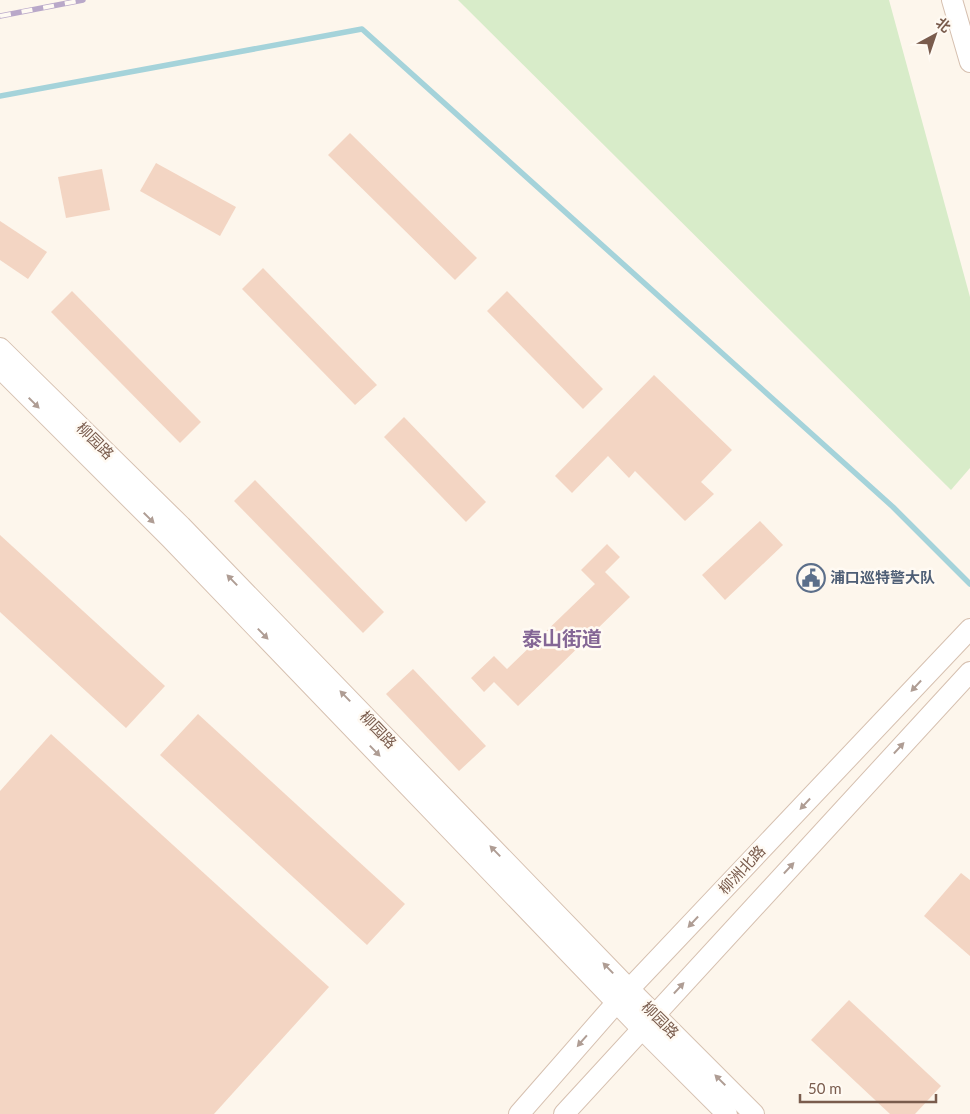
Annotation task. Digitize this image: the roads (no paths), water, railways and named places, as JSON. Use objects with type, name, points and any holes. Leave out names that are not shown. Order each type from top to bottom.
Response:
[{"type":"street","points":[[952,0],[970,62]]},
{"type":"street","name":"柳园路","points":[[0,348],[181,526],[623,996]]},
{"type":"street","name":"柳园路","points":[[0,368],[648,1021],[754,1114]]},
{"type":"street","name":"柳洲北路","points":[[519,1114],[623,996],[970,629]]},
{"type":"street","points":[[564,1114],[970,672]]},
{"type":"street","name":"柳园路","points":[[648,1021],[726,1114]]},
{"type":"waterway","points":[[0,96],[362,29],[893,507],[970,584]]},
{"type":"railway","points":[[0,16],[83,0]]},
{"type":"place","name":"浦口巡特警大队","points":[[811,578]]},
{"type":"district","name":"泰山街道","points":[[562,639]]}]
